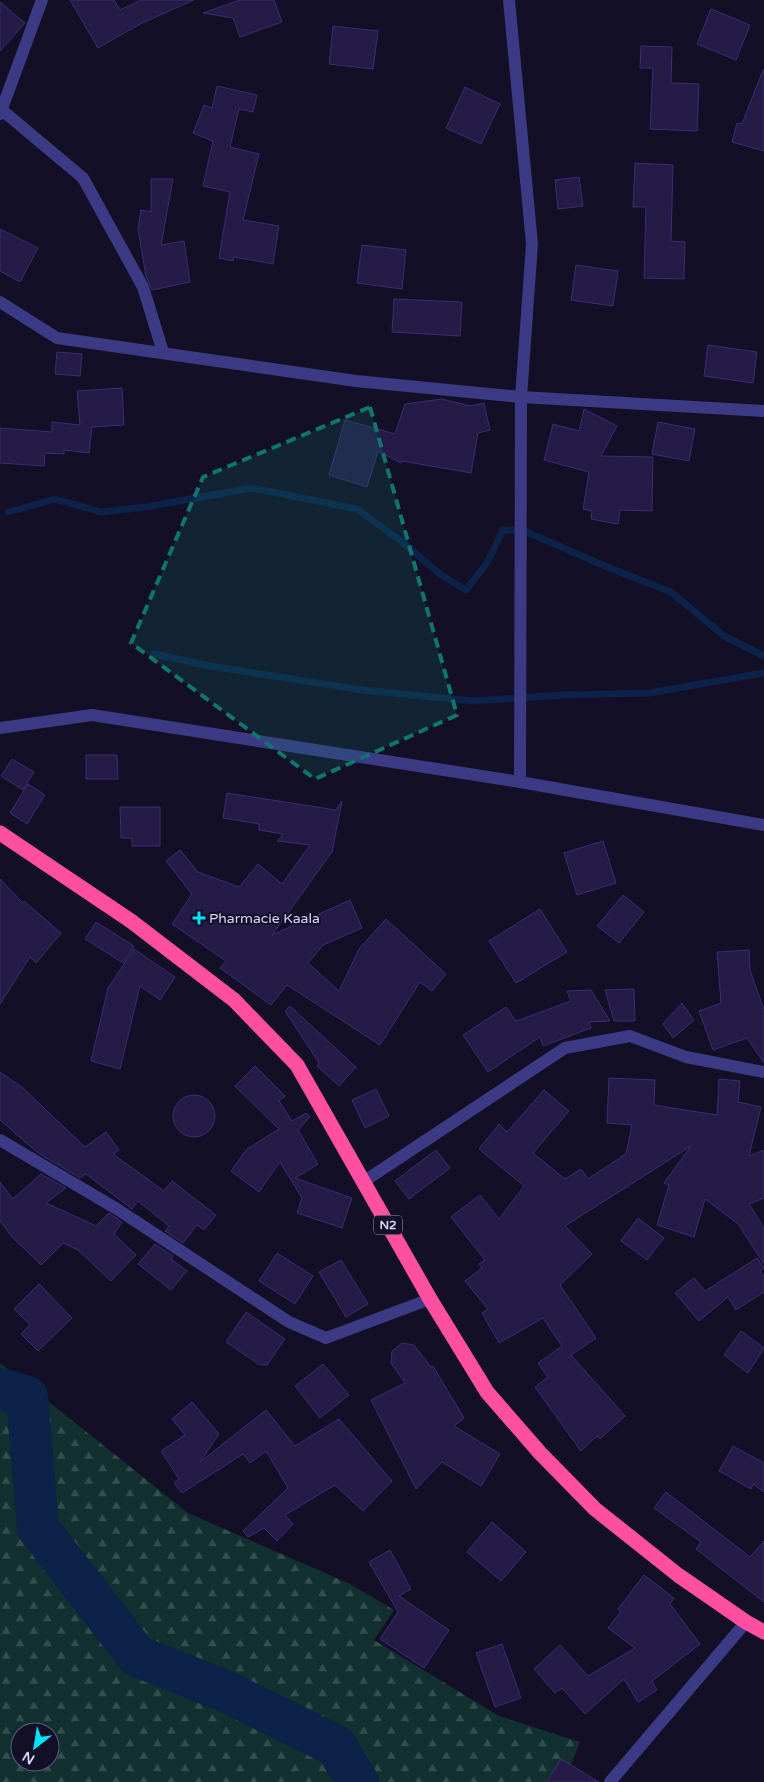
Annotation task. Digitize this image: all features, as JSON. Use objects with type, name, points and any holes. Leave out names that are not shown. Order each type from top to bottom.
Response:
[{"type":"highway","name":"N2","points":[[0,833],[131,921],[234,1000],[297,1064],[430,1299],[487,1392],[540,1453],[588,1502],[678,1575],[746,1622],[764,1632]]},
{"type":"street","points":[[42,0],[1,112],[82,178],[143,287],[163,352]]},
{"type":"street","points":[[509,0],[532,244],[521,397],[520,782]]},
{"type":"street","points":[[0,302],[57,338],[356,381],[521,397],[764,411]]},
{"type":"street","points":[[0,728],[92,716],[520,782],[764,825]]},
{"type":"street","points":[[363,1182],[566,1048],[630,1036],[686,1057],[764,1072]]},
{"type":"street","points":[[0,1140],[117,1209],[289,1322],[326,1338],[430,1299]]},
{"type":"street","points":[[610,1782],[746,1622]]},
{"type":"highlighted area","points":[[370,407],[457,715],[315,779],[131,643],[203,477]]},
{"type":"green space","points":[[0,1363],[188,1513],[350,1584],[394,1610],[374,1640],[499,1716],[580,1742],[564,1782],[0,1782]]},
{"type":"building","points":[[70,0],[114,0],[120,10],[141,0],[194,0],[140,24],[98,48]]},
{"type":"building","points":[[240,0],[274,0],[282,22],[240,37],[233,18],[203,13]]},
{"type":"building","points":[[0,2],[25,23],[0,51]]},
{"type":"building","points":[[711,9],[750,25],[736,60],[697,44]]},
{"type":"building","points":[[333,26],[378,31],[373,69],[329,64]]},
{"type":"building","points":[[641,46],[672,47],[671,83],[699,84],[697,131],[650,129],[653,68],[640,68]]},
{"type":"building","points":[[763,70],[764,151],[732,142],[737,123],[742,124]]},
{"type":"building","points":[[217,86],[257,95],[253,112],[239,109],[230,147],[259,154],[243,220],[279,226],[273,264],[234,257],[233,261],[219,258],[230,192],[203,186],[213,141],[193,133],[204,105],[212,108]]},
{"type":"building","points":[[465,87],[500,104],[481,144],[446,128]]},
{"type":"building","points":[[635,163],[673,165],[671,241],[685,242],[684,279],[644,278],[646,207],[633,207]]},
{"type":"building","points":[[579,177],[583,206],[558,209],[555,180]]},
{"type":"building","points":[[151,179],[173,179],[161,245],[184,241],[190,282],[152,290],[146,276],[138,229],[141,210],[151,212]]},
{"type":"building","points":[[0,229],[38,248],[20,282],[0,271]]},
{"type":"building","points":[[362,245],[406,250],[402,289],[357,283]]},
{"type":"building","points":[[576,265],[618,271],[613,306],[571,300]]},
{"type":"building","points":[[394,299],[462,302],[460,336],[392,332]]},
{"type":"building","points":[[708,345],[757,352],[753,383],[704,376]]},
{"type":"building","points":[[57,352],[82,354],[80,376],[55,374]]},
{"type":"building","points":[[122,388],[124,425],[92,427],[89,453],[64,450],[64,454],[45,453],[44,466],[0,463],[0,428],[52,432],[52,422],[80,425],[77,391]]},
{"type":"building","points":[[442,399],[470,406],[484,403],[490,430],[478,433],[471,473],[402,461],[401,463],[378,451],[367,487],[329,475],[345,420],[395,434],[405,404]]},
{"type":"building","points":[[584,409],[617,426],[601,456],[653,457],[652,511],[620,510],[618,524],[591,519],[592,511],[583,509],[589,472],[544,460],[553,424],[579,431]]},
{"type":"building","points":[[658,422],[695,429],[689,461],[652,454]]},
{"type":"building","points":[[86,755],[117,755],[118,779],[86,779]]},
{"type":"building","points":[[12,759],[34,772],[23,790],[1,776]]},
{"type":"building","points":[[28,784],[45,795],[27,824],[10,813]]},
{"type":"building","points":[[227,793],[336,810],[342,801],[332,852],[272,935],[350,900],[362,928],[323,945],[308,963],[339,991],[359,949],[386,919],[446,974],[432,991],[420,982],[380,1045],[287,985],[271,1005],[220,968],[226,961],[172,924],[192,894],[166,861],[180,850],[198,872],[239,887],[258,864],[282,884],[310,845],[277,841],[283,834],[259,830],[259,824],[223,818]]},
{"type":"building","points":[[120,807],[160,807],[160,846],[132,846],[132,838],[121,838]]},
{"type":"building","points":[[603,841],[616,883],[577,895],[564,853]]},
{"type":"building","points":[[0,879],[23,903],[24,901],[61,933],[36,963],[30,957],[0,1004]]},
{"type":"building","points":[[623,895],[644,912],[619,943],[597,926]]},
{"type":"building","points":[[540,909],[567,952],[516,983],[489,941]]},
{"type":"building","points":[[96,922],[134,946],[123,963],[85,939]]},
{"type":"building","points":[[134,949],[175,977],[160,1000],[140,986],[120,1069],[91,1061],[108,988]]},
{"type":"building","points":[[749,950],[750,970],[764,1010],[764,1063],[747,1038],[713,1050],[699,1011],[721,1003],[717,952]]},
{"type":"building","points":[[634,989],[635,1021],[614,1021],[605,990]]},
{"type":"building","points":[[591,990],[610,1021],[589,1022],[591,1028],[543,1046],[540,1037],[488,1072],[463,1035],[506,1007],[516,1021],[571,1001],[567,991]]},
{"type":"building","points":[[682,1003],[694,1020],[673,1038],[663,1024]]},
{"type":"building","points":[[290,1006],[356,1067],[339,1086],[317,1066],[319,1063],[285,1011]]},
{"type":"building","points":[[255,1066],[285,1096],[279,1101],[292,1121],[306,1113],[310,1117],[298,1130],[318,1164],[295,1178],[352,1198],[342,1228],[297,1213],[302,1198],[280,1162],[259,1192],[231,1171],[247,1149],[279,1129],[235,1086]]},
{"type":"building","points":[[0,1072],[23,1088],[85,1147],[106,1132],[119,1150],[113,1154],[164,1191],[172,1181],[216,1215],[204,1230],[197,1225],[183,1243],[165,1231],[169,1226],[138,1201],[132,1209],[86,1174],[80,1178],[38,1153],[0,1120]]},
{"type":"building","points":[[609,1078],[655,1080],[654,1105],[717,1115],[719,1079],[740,1081],[738,1102],[761,1107],[749,1156],[764,1150],[764,1198],[749,1204],[764,1228],[764,1264],[738,1224],[705,1199],[694,1237],[657,1225],[669,1185],[664,1183],[691,1146],[565,1226],[592,1254],[560,1285],[596,1338],[571,1355],[625,1416],[600,1439],[597,1436],[581,1451],[535,1387],[548,1377],[538,1363],[562,1346],[543,1318],[499,1343],[482,1313],[488,1309],[465,1281],[482,1268],[479,1264],[485,1260],[451,1217],[480,1195],[499,1219],[524,1186],[479,1149],[499,1124],[507,1132],[544,1090],[569,1111],[533,1153],[565,1179],[581,1169],[588,1179],[626,1154],[632,1125],[607,1123]]},
{"type":"building","points":[[376,1089],[389,1116],[365,1128],[352,1100]]},
{"type":"building","points":[[198,1095],[206,1098],[212,1104],[215,1116],[212,1128],[206,1134],[190,1137],[182,1134],[176,1128],[173,1112],[176,1104],[182,1098]]},
{"type":"building","points":[[436,1150],[450,1168],[409,1199],[395,1181]]},
{"type":"building","points":[[41,1174],[66,1188],[46,1203],[96,1226],[109,1213],[122,1222],[114,1234],[136,1255],[111,1281],[78,1250],[63,1243],[41,1265],[12,1237],[0,1221],[0,1182],[13,1199]]},
{"type":"building","points":[[638,1218],[664,1238],[647,1260],[621,1241]]},
{"type":"building","points":[[155,1244],[173,1256],[171,1259],[187,1271],[171,1290],[138,1264]]},
{"type":"building","points":[[277,1253],[313,1276],[295,1304],[259,1281]]},
{"type":"building","points":[[757,1258],[764,1268],[760,1271],[764,1277],[764,1292],[736,1310],[728,1297],[699,1321],[675,1293],[694,1278],[705,1291]]},
{"type":"building","points":[[341,1260],[368,1304],[346,1317],[319,1272]]},
{"type":"building","points":[[39,1284],[72,1318],[38,1351],[21,1334],[30,1325],[14,1309]]},
{"type":"building","points":[[246,1312],[285,1339],[267,1365],[260,1365],[226,1342]]},
{"type":"building","points":[[741,1331],[764,1348],[748,1373],[724,1355]]},
{"type":"building","points":[[402,1343],[414,1345],[431,1367],[433,1366],[464,1418],[454,1426],[500,1454],[481,1486],[442,1462],[416,1489],[371,1400],[405,1383],[391,1363],[392,1351]]},
{"type":"building","points":[[323,1364],[349,1395],[320,1418],[295,1386]]},
{"type":"building","points":[[192,1402],[219,1434],[200,1462],[266,1410],[295,1446],[339,1419],[392,1481],[363,1511],[335,1485],[285,1515],[293,1524],[277,1541],[264,1528],[248,1537],[243,1531],[288,1488],[266,1451],[250,1463],[243,1454],[182,1493],[174,1483],[179,1479],[161,1451],[185,1435],[172,1419]]},
{"type":"building","points":[[733,1446],[764,1463],[764,1492],[753,1484],[751,1489],[719,1471]]},
{"type":"building","points":[[666,1492],[750,1557],[764,1541],[764,1602],[696,1549],[701,1542],[654,1508]]},
{"type":"building","points":[[492,1522],[526,1552],[501,1581],[467,1552]]},
{"type":"building","points":[[390,1550],[411,1589],[399,1596],[449,1630],[424,1668],[380,1639],[398,1612],[369,1562]]},
{"type":"building","points":[[644,1575],[674,1598],[670,1604],[700,1644],[652,1681],[657,1690],[638,1702],[624,1679],[585,1714],[562,1688],[555,1693],[534,1669],[560,1645],[588,1676],[635,1648],[608,1628],[621,1611],[618,1609]]},
{"type":"building","points":[[502,1644],[521,1698],[495,1707],[476,1653]]},
{"type":"building","points":[[561,1759],[599,1782],[547,1782]]},
{"type":"waterway","points":[[8,512],[55,499],[101,512],[146,507],[252,488],[357,509],[401,541],[441,575],[466,590],[487,563],[503,530],[522,530],[671,592],[724,636],[764,656]]},
{"type":"waterway","points":[[154,654],[210,666],[362,690],[473,701],[562,695],[649,693],[764,673]]},
{"type":"waterway","points":[[0,1389],[27,1397],[38,1528],[137,1656],[225,1691],[336,1746],[358,1782]]},
{"type":"place","name":"Pharmacie Kaala","points":[[199,918]]}]
